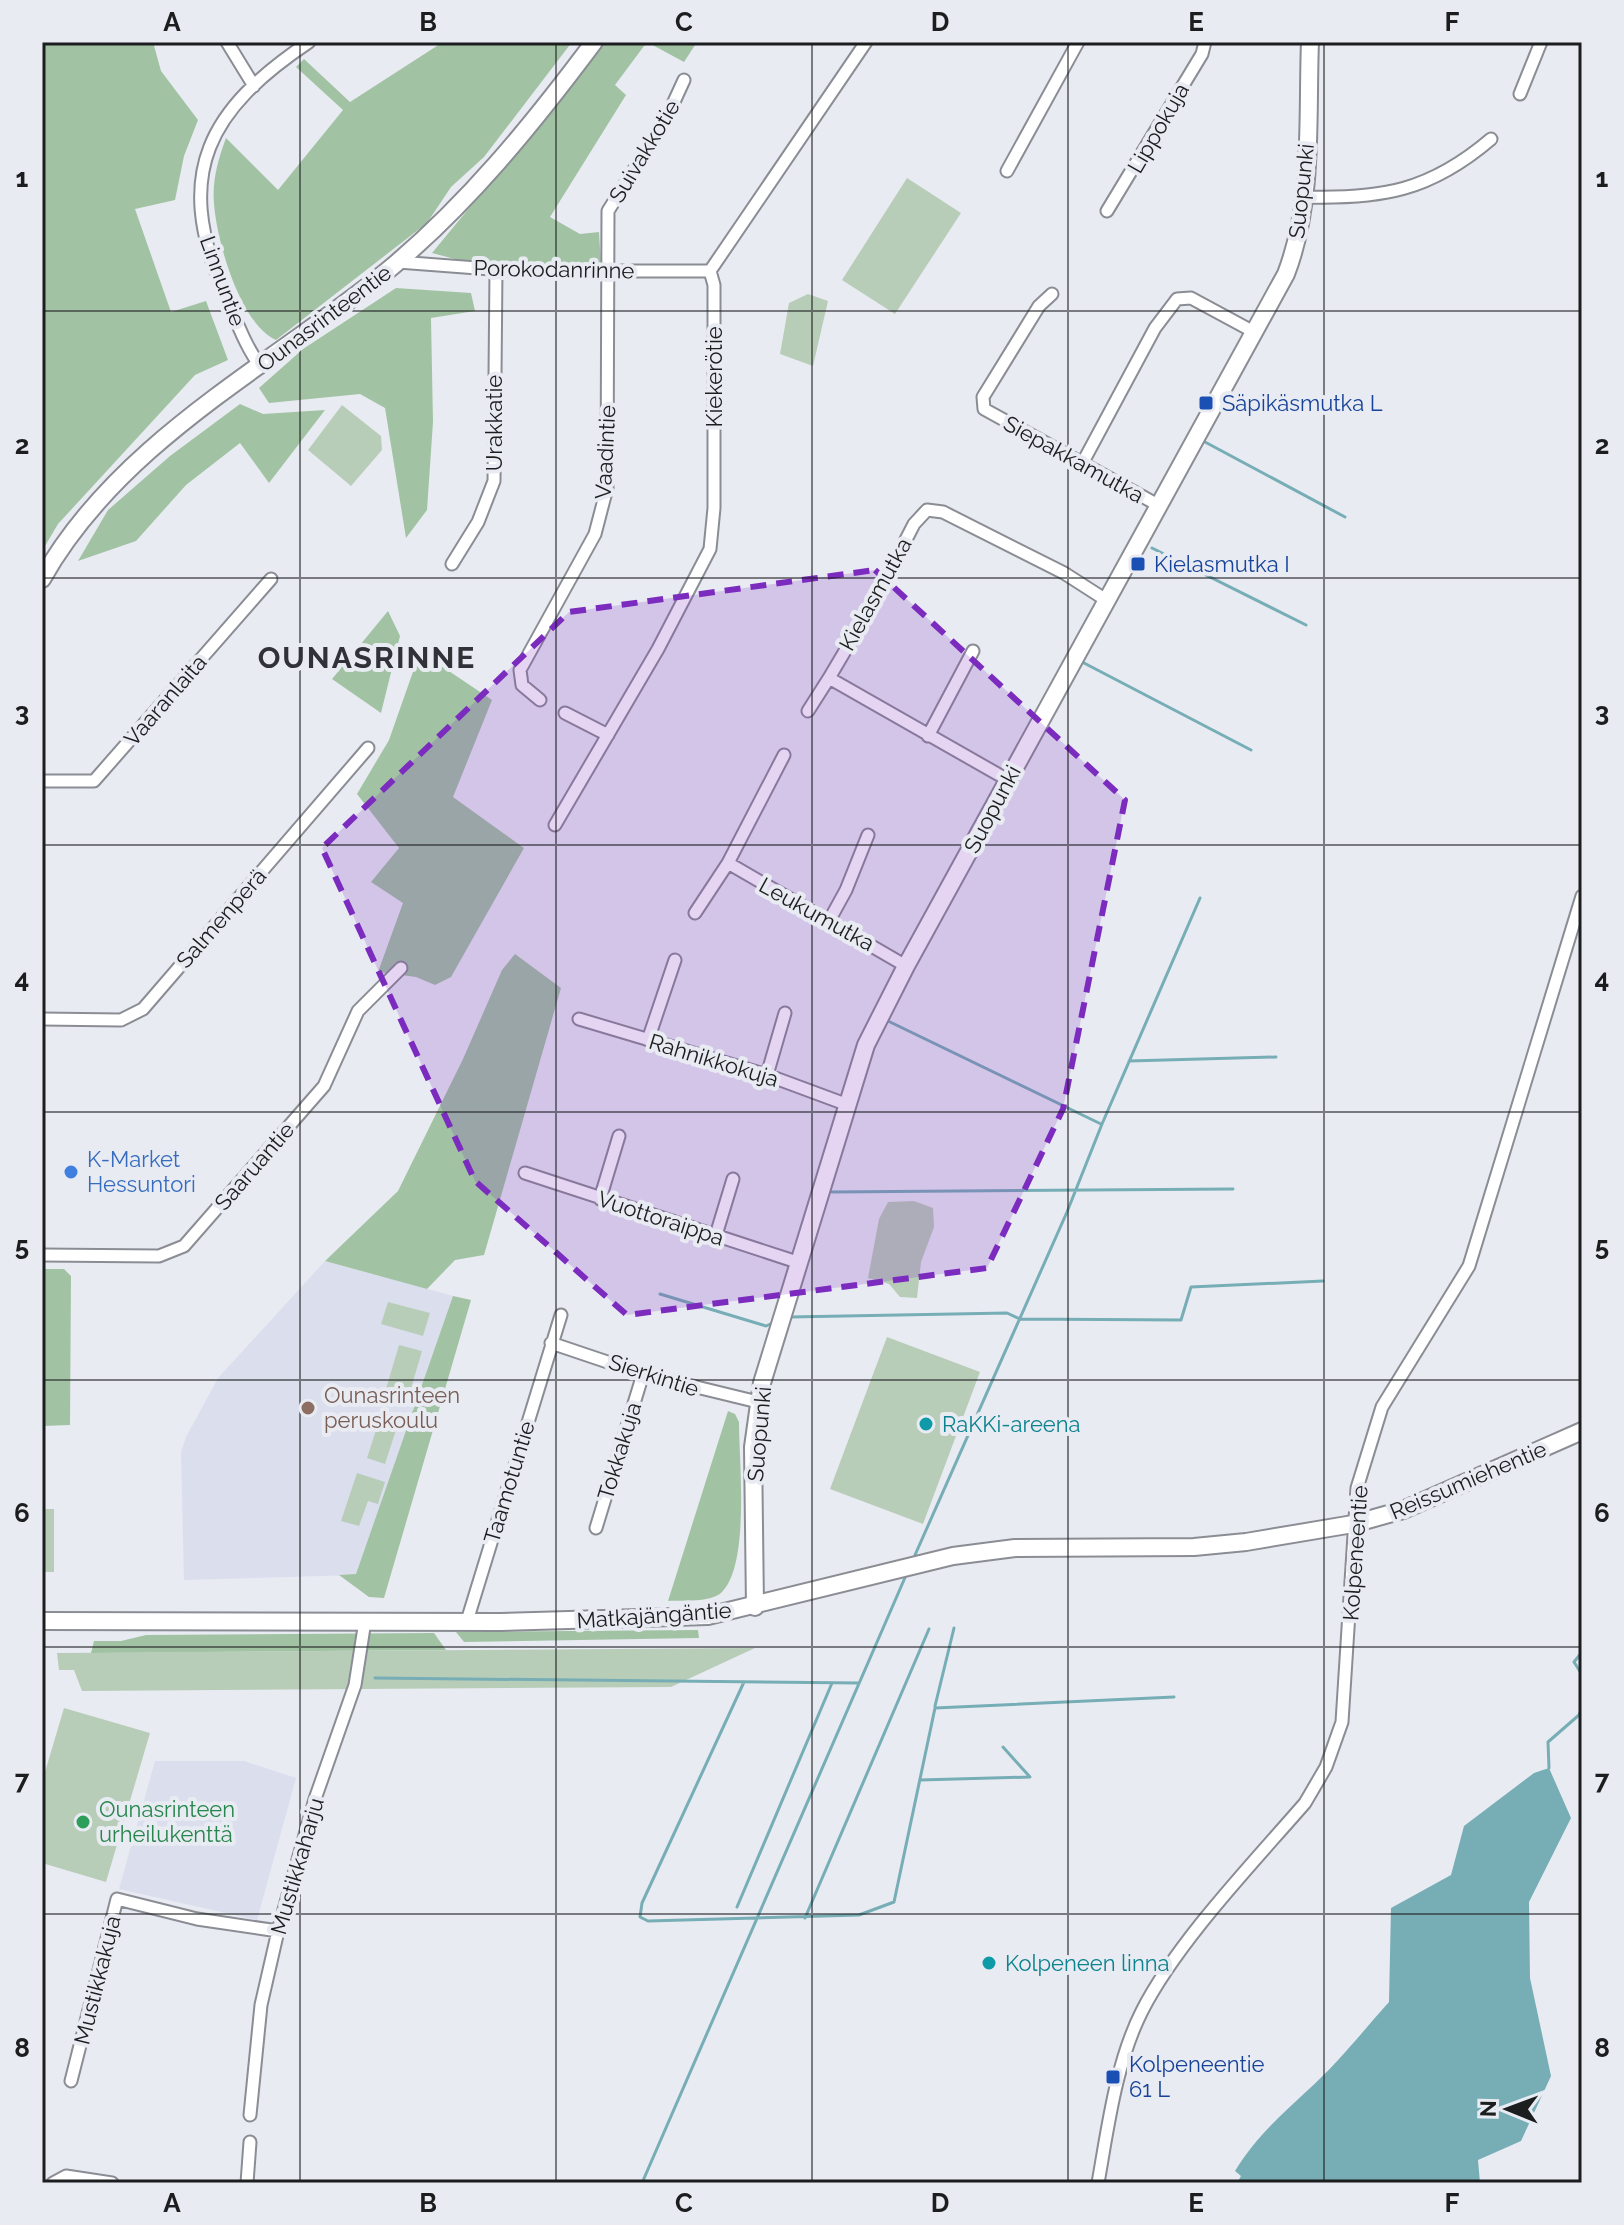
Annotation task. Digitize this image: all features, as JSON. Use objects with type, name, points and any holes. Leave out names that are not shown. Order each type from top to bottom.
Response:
[{"type":"street","points":[[227,42],[254,86]]},
{"type":"street","name":"Linnuntie","points":[[261,367],[216,274],[201,210],[201,175],[209,144],[225,115],[254,86],[309,42]]},
{"type":"street","name":"Ounasrinteentie","points":[[42,579],[66,541],[106,492],[180,426],[398,262],[432,232],[515,144],[594,42]]},
{"type":"street","points":[[710,271],[866,42]]},
{"type":"street","points":[[1007,171],[1078,42]]},
{"type":"street","name":"Lippokuja","points":[[1107,211],[1202,54],[1205,42]]},
{"type":"street","name":"Suopunki","points":[[755,1607],[753,1447],[758,1402],[797,1262],[866,1045],[906,966],[1254,332],[1296,247],[1305,197],[1310,42]]},
{"type":"street","points":[[1520,94],[1541,42]]},
{"type":"street","name":"Suivakkotie","points":[[608,270],[607,219],[612,203],[667,117],[684,80]]},
{"type":"street","points":[[1305,197],[1376,197],[1399,192],[1471,155],[1491,139]]},
{"type":"street","name":"Porokodanrinne","points":[[398,262],[496,270],[710,271]]},
{"type":"street","name":"Urakkatie","points":[[452,564],[478,522],[494,481],[496,270]]},
{"type":"street","name":"Vaadintie","points":[[540,700],[522,685],[520,670],[595,534],[607,488],[608,270]]},
{"type":"street","name":"Kiekerötie","points":[[555,825],[692,585],[713,538],[714,285],[710,271]]},
{"type":"street","name":"Siepakkamutka","points":[[1052,294],[1039,306],[982,404],[992,414],[1158,505]]},
{"type":"street","points":[[1083,462],[1155,328],[1177,299],[1191,298],[1254,332]]},
{"type":"street","name":"Kielasmutka","points":[[829,678],[881,590],[914,524],[927,510],[943,512],[1064,573],[1106,600]]},
{"type":"street","name":"Vaaranlaita","points":[[42,781],[94,781],[271,579]]},
{"type":"street","points":[[928,736],[973,651]]},
{"type":"street","points":[[808,711],[829,678],[1008,780]]},
{"type":"street","points":[[565,713],[608,735]]},
{"type":"street","name":"Salmenperä","points":[[42,1019],[121,1020],[143,1009],[368,748]]},
{"type":"street","points":[[695,913],[728,863],[784,755]]},
{"type":"street","points":[[829,921],[846,890],[868,835]]},
{"type":"street","name":"Leukumutka","points":[[728,863],[906,966]]},
{"type":"street","name":"Kolpeneentie","points":[[1098,2183],[1121,2073],[1142,2011],[1163,1974],[1305,1803],[1326,1767],[1342,1722],[1357,1488],[1382,1407],[1469,1266],[1582,896]]},
{"type":"street","points":[[648,1040],[675,960]]},
{"type":"street","name":"Saaruantie","points":[[42,1255],[159,1256],[184,1246],[324,1086],[358,1011],[401,968]]},
{"type":"street","points":[[767,1075],[785,1013]]},
{"type":"street","name":"Rahnikkokuja","points":[[579,1019],[767,1075],[848,1105]]},
{"type":"street","points":[[600,1199],[619,1136]]},
{"type":"street","name":"Vuottoraippa","points":[[525,1173],[797,1262]]},
{"type":"street","points":[[716,1235],[733,1179]]},
{"type":"street","name":"Taamotuntie","points":[[467,1621],[561,1315]]},
{"type":"street","name":"Sierkintie","points":[[551,1343],[643,1374],[758,1402]]},
{"type":"street","name":"Tokkakuja","points":[[596,1528],[643,1374]]},
{"type":"street","name":"Reissumiehentie","points":[[1353,1524],[1403,1510],[1582,1431]]},
{"type":"street","name":"Matkajängäntie","points":[[42,1621],[467,1621],[708,1616],[755,1607],[953,1556],[1015,1548],[1194,1547],[1246,1542],[1353,1524]]},
{"type":"street","name":"Mustikkaharju","points":[[250,2115],[261,2005],[278,1931],[315,1799],[355,1685],[365,1621]]},
{"type":"street","name":"Mustikkakuja","points":[[71,2081],[117,1899],[197,1919],[278,1931]]},
{"type":"street","points":[[247,2183],[250,2142]]},
{"type":"street","points":[[53,2183],[66,2176],[112,2183]]},
{"type":"highlighted area","points":[[875,570],[1125,800],[1063,1109],[987,1268],[627,1315],[475,1181],[322,848],[569,612]]},
{"type":"shaded area","name":"Ounasrinteen peruskoulu","points":[[325,1261],[453,1296],[356,1575],[184,1580],[181,1452],[186,1437],[218,1378]]},
{"type":"shaded area","points":[[155,1761],[244,1761],[296,1778],[257,1920],[119,1889]]},
{"type":"green space","points":[[42,42],[153,42],[161,71],[198,120],[184,156],[175,200],[135,209],[171,312],[206,301],[228,360],[195,375],[58,524],[42,551]]},
{"type":"green space","points":[[443,42],[572,42],[484,157],[451,187],[427,223],[276,340],[263,331],[241,300],[225,260],[216,220],[214,187],[226,138],[278,190],[343,110],[296,67],[304,59],[350,102]]},
{"type":"green space","points":[[606,42],[647,42],[615,85],[626,95],[550,217],[580,234],[599,232],[601,265],[496,270],[432,253]]},
{"type":"green space","points":[[647,42],[697,42],[684,62]]},
{"type":"green space","points":[[907,178],[961,213],[895,314],[842,280]]},
{"type":"green space","points":[[396,288],[471,293],[475,311],[431,318],[433,422],[427,510],[406,538],[385,408],[360,394],[269,403],[259,388],[303,349]]},
{"type":"green space","points":[[808,294],[828,301],[813,366],[780,354],[789,303]]},
{"type":"green space","points":[[240,404],[263,414],[325,410],[269,483],[240,443],[186,485],[136,541],[78,561],[108,510],[170,456]]},
{"type":"green space","points":[[342,405],[381,436],[382,450],[351,486],[308,450]]},
{"type":"green space","points":[[388,611],[400,636],[381,713],[332,679]]},
{"type":"green space","points":[[431,659],[492,700],[453,797],[524,848],[451,977],[435,985],[416,977],[378,972],[403,903],[371,882],[399,848],[357,794],[389,740],[415,666]]},
{"type":"green space","points":[[515,954],[561,988],[484,1255],[455,1260],[427,1289],[325,1261],[398,1191],[463,1059],[502,970]]},
{"type":"green space","points":[[914,1201],[933,1208],[934,1227],[921,1262],[917,1298],[900,1297],[889,1284],[868,1278],[879,1219],[888,1202]]},
{"type":"green space","points":[[42,1269],[64,1269],[71,1276],[70,1425],[42,1426]]},
{"type":"green space","points":[[453,1296],[471,1300],[384,1598],[369,1597],[339,1575],[356,1574]]},
{"type":"green space","points":[[388,1302],[430,1313],[423,1336],[381,1324]]},
{"type":"green space","points":[[887,1337],[980,1372],[923,1524],[830,1489]]},
{"type":"green space","points":[[399,1345],[422,1351],[409,1395],[386,1389]]},
{"type":"green space","points":[[728,1411],[735,1414],[739,1422],[741,1486],[740,1536],[731,1578],[717,1596],[668,1601]]},
{"type":"green space","points":[[379,1421],[397,1427],[385,1464],[367,1458]]},
{"type":"green space","points":[[357,1473],[385,1482],[378,1504],[368,1501],[359,1526],[341,1521]]},
{"type":"green space","points":[[42,1509],[54,1509],[54,1572],[42,1572]]},
{"type":"green space","points":[[698,1630],[699,1638],[464,1642],[456,1632]]},
{"type":"green space","points":[[434,1633],[446,1650],[91,1653],[94,1641],[121,1641],[146,1635]]},
{"type":"green space","points":[[755,1648],[671,1687],[82,1691],[74,1670],[59,1670],[57,1653]]},
{"type":"green space","name":"Ounasrinteen urheilukenttä","points":[[64,1708],[150,1733],[106,1882],[42,1863],[42,1782]]},
{"type":"water","points":[[1549,1768],[1571,1818],[1529,1902],[1530,1978],[1551,2076],[1521,2141],[1478,2160],[1480,2183],[1237,2183],[1241,2176],[1235,2171],[1260,2137],[1330,2069],[1389,2002],[1391,1908],[1451,1875],[1464,1826],[1534,1773]]},
{"type":"waterway","points":[[1205,442],[1345,517]]},
{"type":"waterway","points":[[1152,548],[1306,625]]},
{"type":"waterway","points":[[1084,663],[1251,750]]},
{"type":"waterway","points":[[915,1555],[1067,1212],[1200,898]]},
{"type":"waterway","points":[[888,1021],[1101,1124]]},
{"type":"waterway","points":[[1129,1061],[1276,1057]]},
{"type":"waterway","points":[[832,1192],[1233,1189]]},
{"type":"waterway","points":[[790,1317],[1007,1313],[1020,1319],[1181,1320],[1191,1287],[1323,1281]]},
{"type":"waterway","points":[[660,1294],[766,1326],[775,1322]]},
{"type":"waterway","points":[[642,2183],[907,1573]]},
{"type":"waterway","points":[[935,1706],[954,1628]]},
{"type":"waterway","points":[[805,1918],[929,1629]]},
{"type":"waterway","points":[[1582,1652],[1574,1662],[1581,1673],[1582,1697]]},
{"type":"waterway","points":[[375,1678],[859,1683]]},
{"type":"waterway","points":[[744,1682],[642,1903],[640,1917],[648,1921],[859,1915],[894,1902],[935,1708],[1174,1697]]},
{"type":"waterway","points":[[737,1907],[832,1683]]},
{"type":"waterway","points":[[1549,1768],[1548,1742],[1579,1715],[1582,1707]]},
{"type":"waterway","points":[[920,1780],[1030,1777],[1003,1747]]},
{"type":"place","name":"Säpikäsmutka L","points":[[1206,403]]},
{"type":"place","name":"Kielasmutka I","points":[[1138,564]]},
{"type":"place","name":"K-Market Hessuntori","points":[[71,1172]]},
{"type":"place","name":"Ounasrinteen peruskoulu","points":[[308,1408]]},
{"type":"place","name":"RaKKi-areena","points":[[926,1424]]},
{"type":"place","name":"Ounasrinteen urheilukenttä","points":[[83,1822]]},
{"type":"place","name":"Kolpeneen linna","points":[[989,1963]]},
{"type":"place","name":"Kolpeneentie 61 L","points":[[1113,2077]]},
{"type":"district","name":"OUNASRINNE","points":[[367,657]]}]
